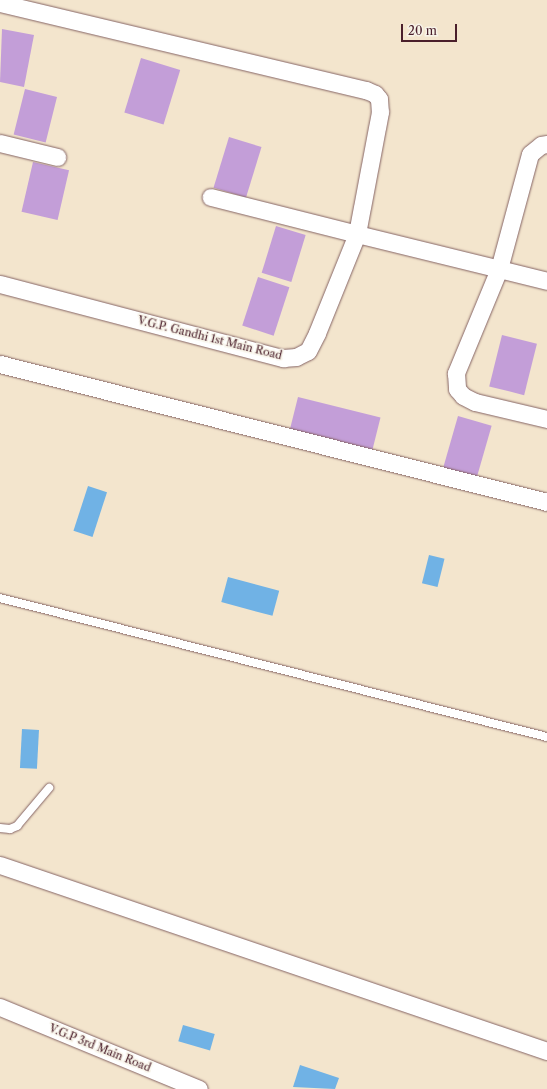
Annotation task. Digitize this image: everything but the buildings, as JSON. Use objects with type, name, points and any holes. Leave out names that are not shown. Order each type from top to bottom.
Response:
[{"type":"street","name":"V.G.P. Gandhi 1st Main Road","points":[[0,3],[375,94],[380,104],[380,112],[357,234],[317,333],[308,351],[296,357],[282,358],[0,284]]},
{"type":"street","points":[[0,143],[57,157]]},
{"type":"street","points":[[547,144],[541,145],[530,154],[499,269],[456,373],[456,389],[463,396],[475,402],[547,419]]},
{"type":"street","points":[[211,197],[547,281]]},
{"type":"street","points":[[0,364],[547,502]]},
{"type":"street","points":[[0,865],[547,1051]]},
{"type":"street","name":"V.G.P 3rd Main Road","points":[[0,1007],[199,1089]]},
{"type":"lane","points":[[0,598],[547,737]]},
{"type":"lane","points":[[0,828],[10,829],[17,826],[49,788]]},
{"type":"water","points":[[88,486],[107,492],[92,537],[73,531]]},
{"type":"water","points":[[429,555],[445,559],[438,587],[422,583]]},
{"type":"water","points":[[228,577],[279,591],[272,616],[221,602]]},
{"type":"water","points":[[22,729],[39,730],[37,769],[20,768]]},
{"type":"water","points":[[183,1025],[215,1034],[210,1050],[178,1041]]},
{"type":"water","points":[[300,1065],[339,1078],[335,1089],[293,1087]]}]
